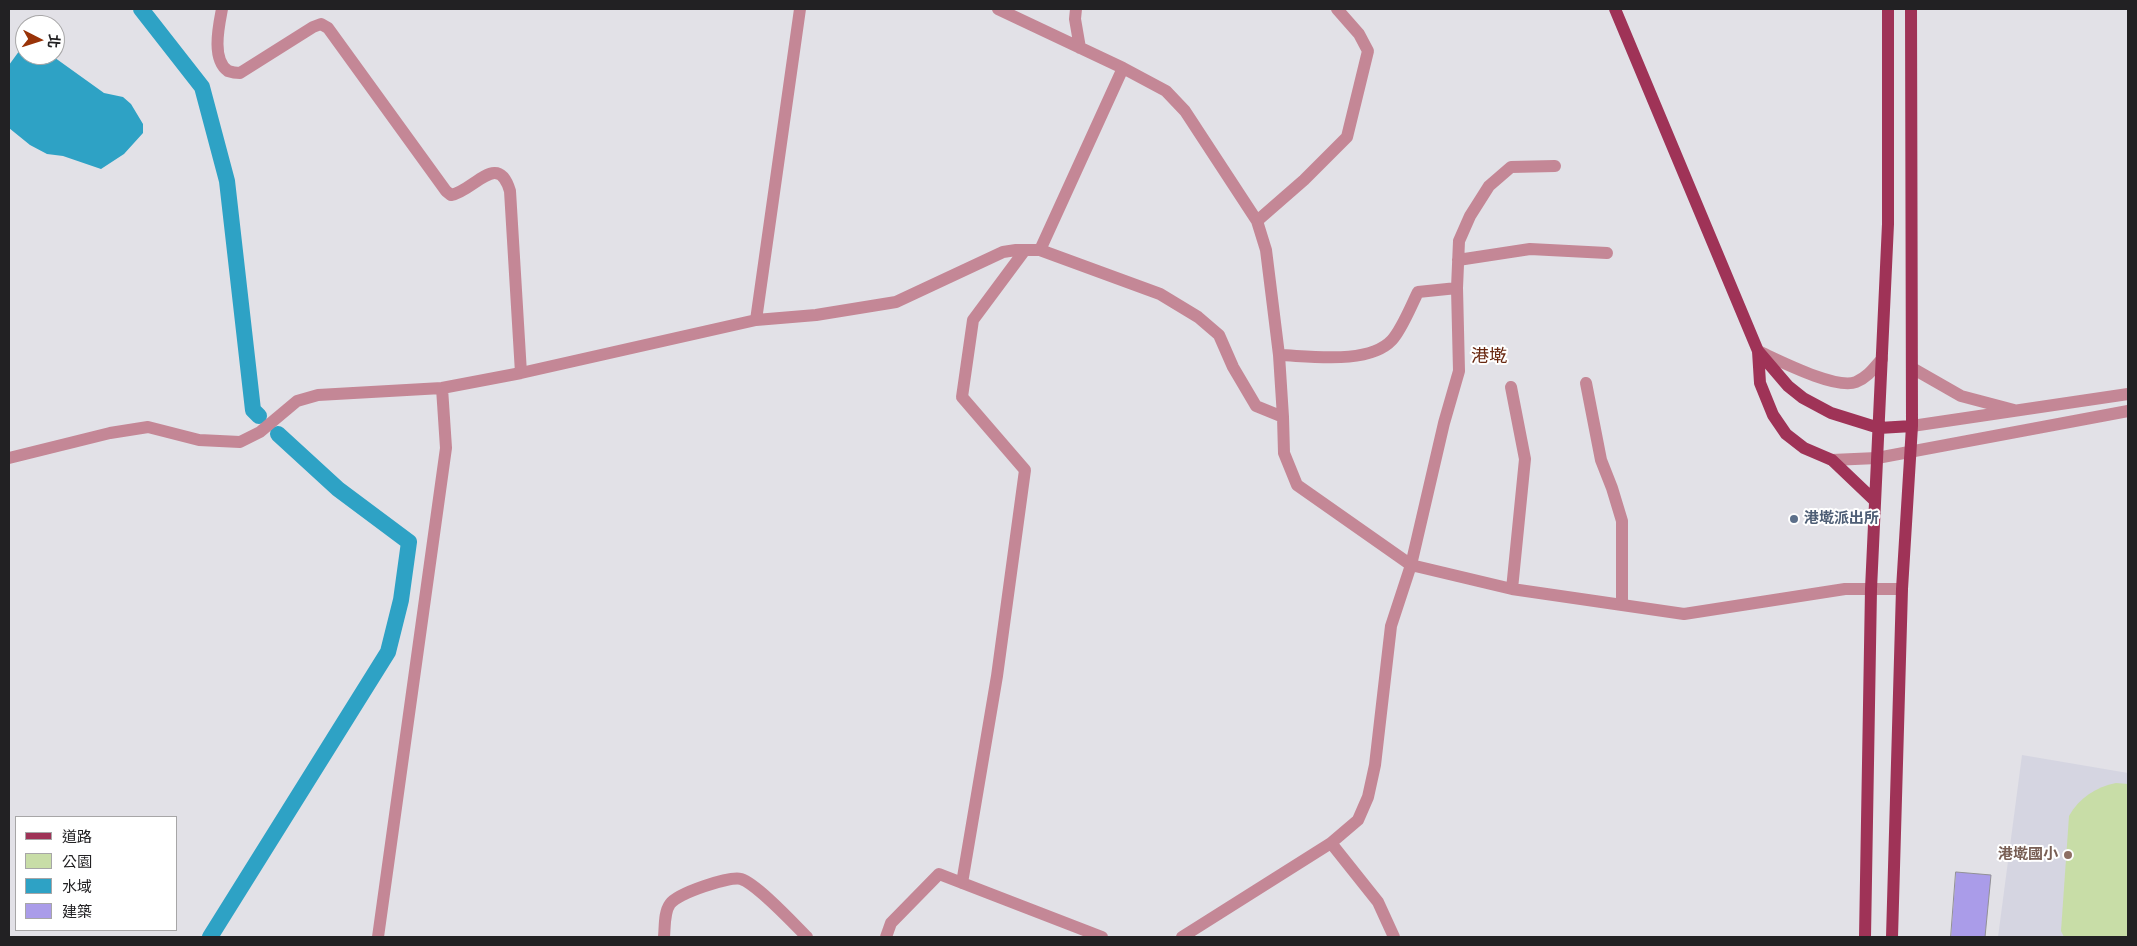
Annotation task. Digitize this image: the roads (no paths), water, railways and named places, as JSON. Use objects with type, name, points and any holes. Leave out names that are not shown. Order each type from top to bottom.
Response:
[{"type":"main road","points":[[1615,9],[1758,351],[1788,386],[1803,398],[1831,413],[1879,428],[1912,426]]},
{"type":"main road","points":[[1865,937],[1871,589],[1888,224],[1888,9]]},
{"type":"main road","points":[[1892,937],[1902,589],[1912,426],[1911,9]]},
{"type":"main road","points":[[1758,351],[1760,383],[1773,415],[1786,434],[1804,448],[1832,460],[1875,501]]},
{"type":"street","points":[[222,9],[218,49],[222,63],[228,71],[240,73],[312,27],[321,24],[328,28],[446,191],[451,195],[459,193],[489,173],[498,173],[506,178],[510,191],[521,373]]},
{"type":"street","points":[[756,320],[800,9]]},
{"type":"street","points":[[998,9],[1123,68],[1166,91],[1185,112],[1257,221],[1266,250],[1279,355],[1284,453],[1298,485],[1411,566],[1512,589],[1684,614],[1845,589],[1902,589]]},
{"type":"street","points":[[1076,9],[1075,19],[1080,48]]},
{"type":"street","points":[[1257,221],[1304,180],[1347,137],[1368,51],[1359,34],[1337,9]]},
{"type":"street","points":[[1040,250],[1123,68]]},
{"type":"street","points":[[1182,937],[1331,843],[1358,820],[1368,797],[1376,765],[1391,626],[1411,566],[1444,423],[1459,371],[1457,288],[1459,241],[1470,216],[1489,186],[1511,167],[1555,166]]},
{"type":"street","points":[[1458,260],[1530,249],[1607,253]]},
{"type":"street","points":[[9,458],[110,433],[148,427],[199,440],[240,442],[260,432],[296,401],[318,395],[442,388],[521,373],[756,320],[816,314],[896,302],[1003,252],[1016,250],[1040,250],[1160,294],[1198,317],[1219,335],[1233,367],[1256,406],[1283,417]]},
{"type":"street","points":[[962,883],[997,676],[1025,470],[962,397],[973,320],[1025,250]]},
{"type":"street","points":[[1279,355],[1349,358],[1385,346],[1393,339],[1418,292],[1457,288]]},
{"type":"street","points":[[1758,351],[1831,381],[1854,383],[1867,376],[1882,359]]},
{"type":"street","points":[[1912,368],[1961,396],[2019,411]]},
{"type":"street","points":[[1586,383],[1601,460],[1622,521],[1622,605]]},
{"type":"street","points":[[1511,387],[1525,459],[1512,589]]},
{"type":"street","points":[[378,937],[446,448],[442,388]]},
{"type":"street","points":[[1912,426],[2128,394]]},
{"type":"street","points":[[1832,460],[1877,458],[1910,453],[2128,411]]},
{"type":"street","points":[[1331,843],[1378,902],[1394,937]]},
{"type":"street","points":[[886,937],[891,923],[939,874],[1102,937]]},
{"type":"street","points":[[664,937],[667,909],[681,894],[732,879],[742,879],[756,889],[807,937]]},
{"type":"water","points":[[15,57],[15,65],[65,65],[104,93],[123,97],[131,104],[143,124],[143,133],[124,154],[101,169],[63,156],[47,154],[30,145],[9,128],[9,65]]},
{"type":"waterway","points":[[141,9],[202,87],[227,181],[253,410],[259,416]]},
{"type":"waterway","points":[[210,937],[388,652],[401,600],[409,542],[338,489],[278,434]]},
{"type":"place","name":"港墘派出所","points":[[1794,519]]},
{"type":"place","name":"港墘國小","points":[[2068,855]]},
{"type":"district","name":"港墘","points":[[1489,357]]}]
